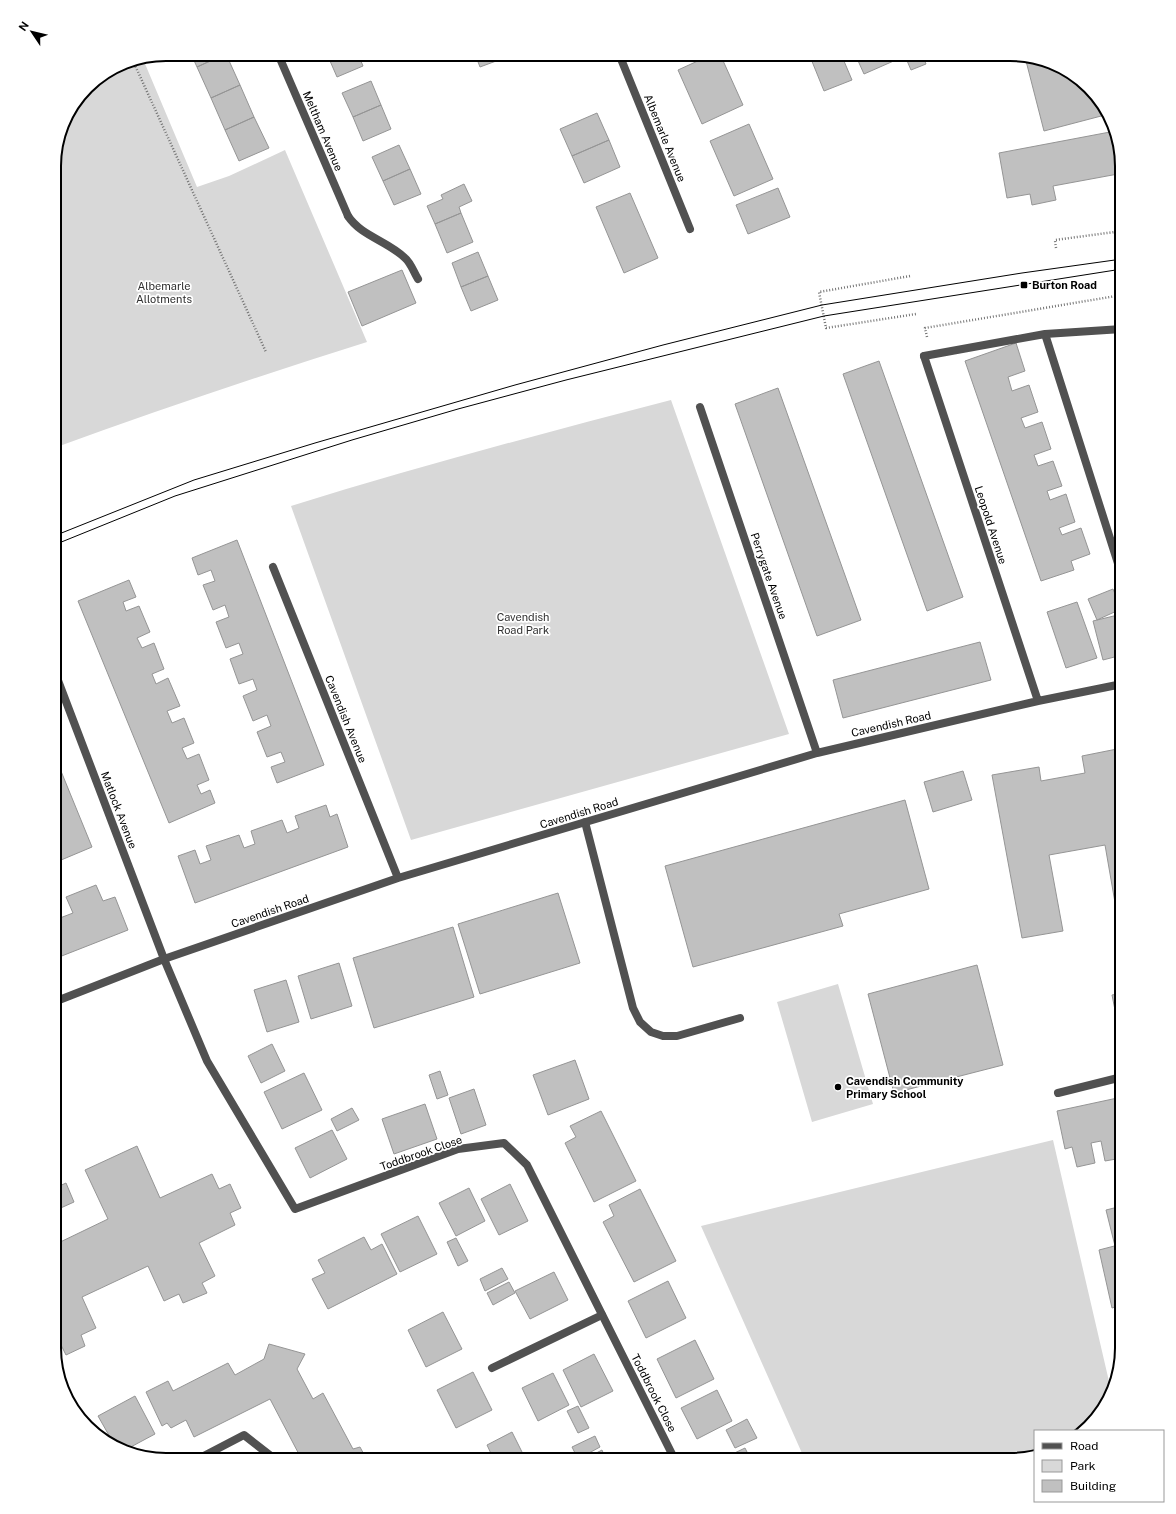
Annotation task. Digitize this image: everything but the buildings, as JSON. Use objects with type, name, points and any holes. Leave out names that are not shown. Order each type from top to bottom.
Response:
[{"type":"street","name":"Meltham Avenue","points":[[281,61],[348,216],[354,225],[407,259],[418,279]]},
{"type":"street","name":"Albemarle Avenue","points":[[622,61],[690,229]]},
{"type":"street","points":[[1115,329],[1045,334],[1115,554]]},
{"type":"street","name":"Leopold Avenue","points":[[1038,701],[924,356],[1045,334]]},
{"type":"street","name":"Perrygate Avenue","points":[[700,407],[817,753]]},
{"type":"street","name":"Cavendish Avenue","points":[[273,567],[398,878]]},
{"type":"street","name":"Cavendish Road","points":[[61,999],[164,959],[398,878],[585,822],[817,753],[1038,701],[1115,685]]},
{"type":"street","name":"Matlock Avenue","points":[[61,688],[164,959],[207,1061],[295,1209]]},
{"type":"street","points":[[585,822],[633,1008],[640,1022],[651,1032],[663,1036],[677,1036],[740,1018]]},
{"type":"street","points":[[1058,1093],[1115,1079]]},
{"type":"street","name":"Toddbrook Close","points":[[295,1209],[458,1149],[504,1143],[527,1165],[671,1453]]},
{"type":"street","points":[[492,1368],[602,1315]]},
{"type":"street","points":[[209,1453],[244,1435],[267,1453]]},
{"type":"path","points":[[135,66],[266,352]]},
{"type":"path","points":[[1056,248],[1055,240],[1115,232]]},
{"type":"path","points":[[910,276],[819,292],[826,328],[916,314]]},
{"type":"path","points":[[927,338],[925,328],[1115,296]]},
{"type":"green space","name":"Albemarle Allotments","points":[[145,63],[197,187],[229,176],[285,150],[367,342],[132,420],[61,445],[61,160],[67,133],[72,120],[83,102],[97,87],[108,79],[126,69]]},
{"type":"green space","name":"Cavendish Road Park","points":[[671,400],[789,734],[411,840],[291,506],[480,451]]},
{"type":"green space","points":[[838,984],[873,1104],[812,1122],[777,1002]]},
{"type":"green space","points":[[1053,1140],[1109,1381],[1104,1394],[1089,1417],[1075,1430],[1034,1430],[1034,1450],[1023,1452],[802,1453],[701,1226]]},
{"type":"tram line","points":[[61,533],[194,480],[515,385],[663,345],[822,305],[1022,273],[1115,260]]},
{"type":"tram line","points":[[61,542],[175,496],[352,440],[458,409],[566,380],[824,316],[1115,270]]},
{"type":"place","name":"Burton Road","points":[[1024,285]]},
{"type":"place","name":"Cavendish Community Primary School","points":[[838,1087]]}]
